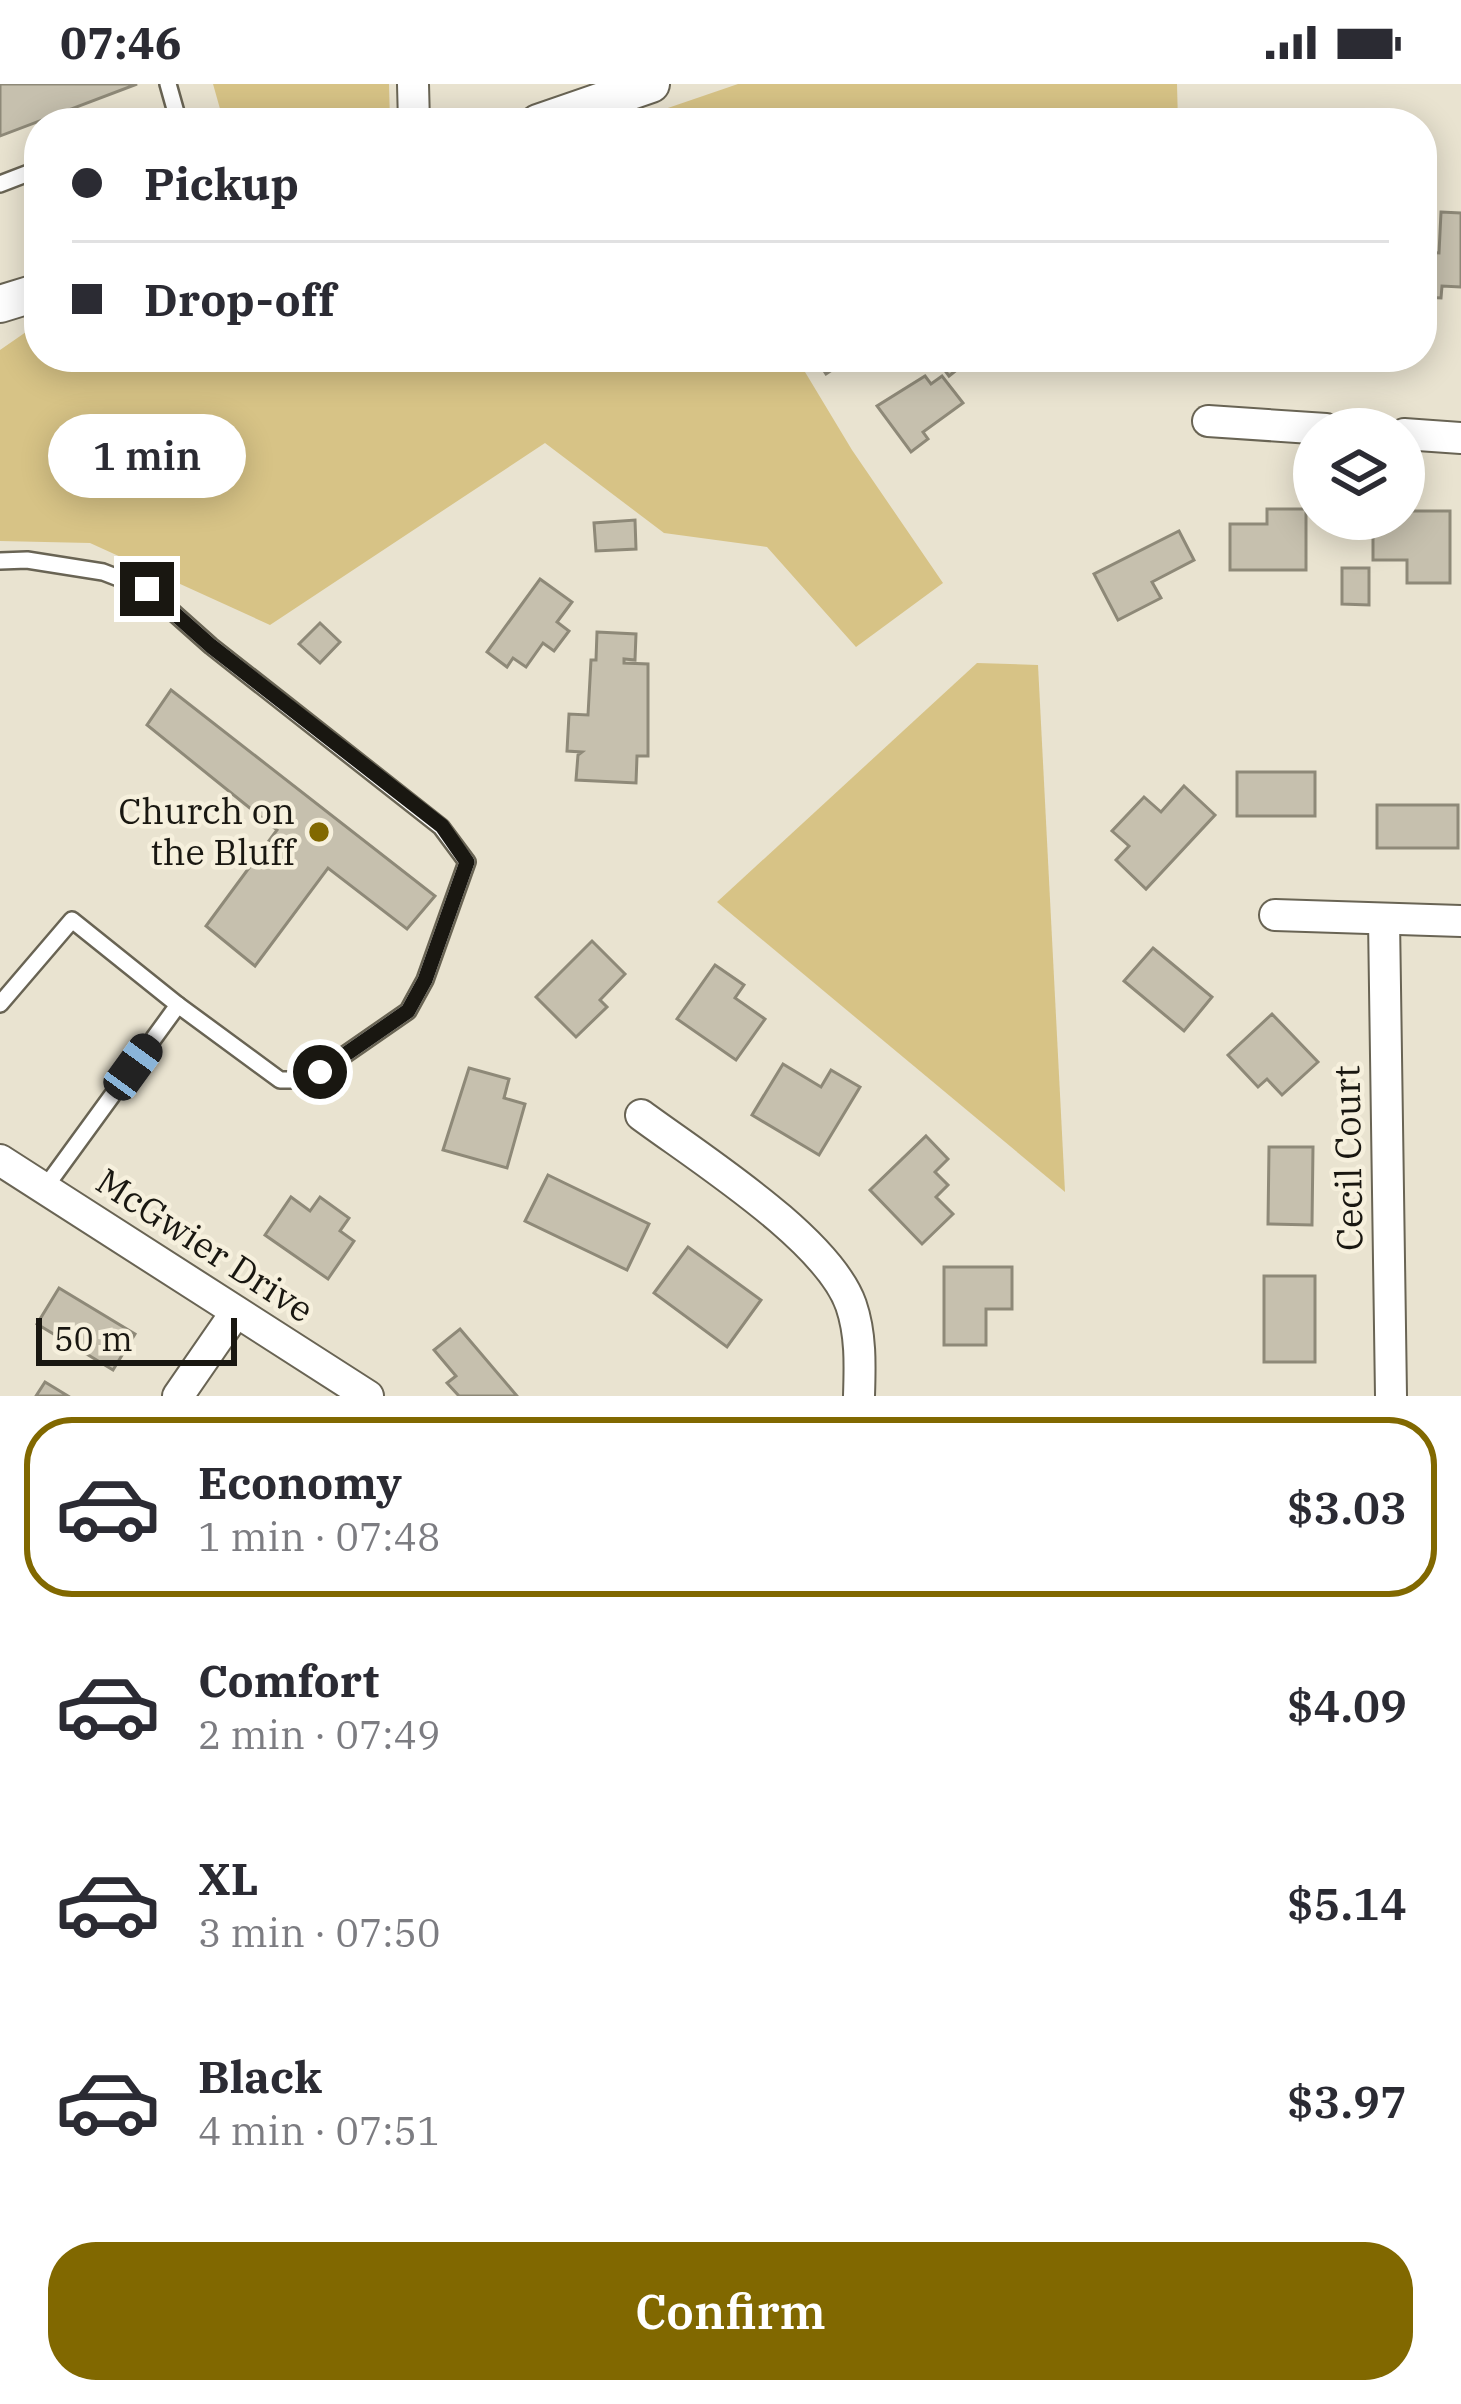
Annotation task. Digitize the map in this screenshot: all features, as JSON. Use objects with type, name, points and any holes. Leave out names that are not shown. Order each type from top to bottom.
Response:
[{"type":"street","points":[[588,96],[651,84]]},
{"type":"street","points":[[1208,421],[1293,427]]},
{"type":"street","points":[[1425,435],[1461,438]]},
{"type":"street","points":[[1275,915],[1461,921]]},
{"type":"street","name":"Cecil Court","points":[[1384,919],[1391,1396]]},
{"type":"street","points":[[641,1115],[826,1261],[841,1282],[856,1324],[860,1396]]},
{"type":"street","name":"McGwier Drive","points":[[0,1160],[368,1396]]},
{"type":"street","points":[[178,1396],[236,1312]]},
{"type":"lane","points":[[0,561],[27,560],[103,572],[147,589],[211,646],[442,826],[467,862],[425,980],[408,1011],[320,1072],[298,1080],[280,1080],[72,920],[0,1004]]},
{"type":"lane","points":[[44,1189],[178,1005]]},
{"type":"shaded area","points":[[213,84],[389,84],[390,108],[220,108]]},
{"type":"shaded area","points":[[738,84],[1177,84],[1178,108],[668,108]]},
{"type":"shaded area","points":[[24,333],[24,372],[805,372],[943,583],[856,647],[767,547],[664,533],[545,443],[270,625],[90,543],[0,541],[0,350]]},
{"type":"shaded area","points":[[977,663],[1038,665],[1065,1192],[717,902]]},
{"type":"building","points":[[0,84],[137,84],[74,108],[24,108],[24,127],[0,136]]},
{"type":"building","points":[[1441,212],[1461,213],[1461,287],[1442,286],[1441,298],[1437,298]]},
{"type":"building","points":[[925,376],[931,384],[942,376],[963,403],[923,432],[928,439],[911,452],[877,406]]},
{"type":"building","points":[[1267,509],[1293,509],[1293,540],[1306,540],[1306,570],[1230,570],[1230,524],[1267,524]]},
{"type":"building","points":[[1425,511],[1450,511],[1450,583],[1407,583],[1407,560],[1373,560],[1373,540],[1425,540]]},
{"type":"building","points":[[635,520],[636,549],[596,551],[594,523]]},
{"type":"building","points":[[1179,531],[1194,560],[1152,582],[1161,598],[1118,620],[1094,574]]},
{"type":"building","points":[[1342,568],[1369,568],[1369,605],[1342,604]]},
{"type":"building","points":[[540,579],[572,602],[557,622],[569,631],[554,651],[543,643],[526,667],[513,658],[507,667],[487,652]]},
{"type":"building","points":[[320,623],[340,642],[320,663],[299,644]]},
{"type":"building","points":[[597,632],[636,634],[635,660],[624,659],[624,663],[648,664],[648,756],[637,756],[636,783],[576,780],[582,752],[567,751],[569,714],[588,715]]},
{"type":"building","points":[[171,690],[435,896],[407,929],[328,868],[255,966],[206,926],[277,830],[147,725]]},
{"type":"building","points":[[1237,772],[1315,772],[1315,816],[1237,816]]},
{"type":"building","points":[[1184,786],[1215,815],[1146,889],[1116,860],[1129,846],[1112,831],[1144,797],[1161,812]]},
{"type":"building","points":[[1377,805],[1458,805],[1458,848],[1377,848]]},
{"type":"building","points":[[592,941],[625,974],[600,1000],[607,1007],[576,1037],[536,997]]},
{"type":"building","points":[[1153,948],[1212,997],[1184,1031],[1124,981]]},
{"type":"building","points":[[715,965],[744,985],[735,998],[765,1019],[736,1060],[677,1019]]},
{"type":"building","points":[[1272,1014],[1318,1062],[1282,1095],[1267,1079],[1258,1087],[1228,1055]]},
{"type":"building","points":[[783,1064],[821,1087],[831,1070],[860,1087],[819,1155],[752,1115]]},
{"type":"building","points":[[469,1068],[509,1079],[504,1098],[525,1104],[507,1168],[443,1150]]},
{"type":"building","points":[[926,1136],[948,1159],[935,1172],[948,1185],[936,1197],[953,1214],[922,1244],[870,1190]]},
{"type":"building","points":[[1269,1147],[1313,1147],[1312,1225],[1268,1224]]},
{"type":"building","points":[[548,1175],[649,1224],[627,1270],[525,1221]]},
{"type":"building","points":[[291,1197],[310,1211],[320,1197],[349,1218],[340,1231],[354,1241],[328,1279],[265,1235]]},
{"type":"building","points":[[688,1247],[761,1300],[727,1347],[654,1293]]},
{"type":"building","points":[[944,1267],[1012,1267],[1012,1309],[986,1309],[986,1345],[944,1345]]},
{"type":"building","points":[[1264,1276],[1315,1276],[1315,1362],[1264,1362]]},
{"type":"building","points":[[59,1288],[135,1334],[113,1370],[37,1324]]},
{"type":"building","points":[[460,1329],[517,1396],[459,1396],[447,1383],[456,1376],[434,1350]]},
{"type":"building","points":[[45,1382],[68,1396],[36,1396]]},
{"type":"place","name":"Church on the Bluff","points":[[319,832]]},
{"type":"route","points":[[147,589],[211,646],[442,826],[467,862],[425,980],[408,1011],[320,1072]]}]
